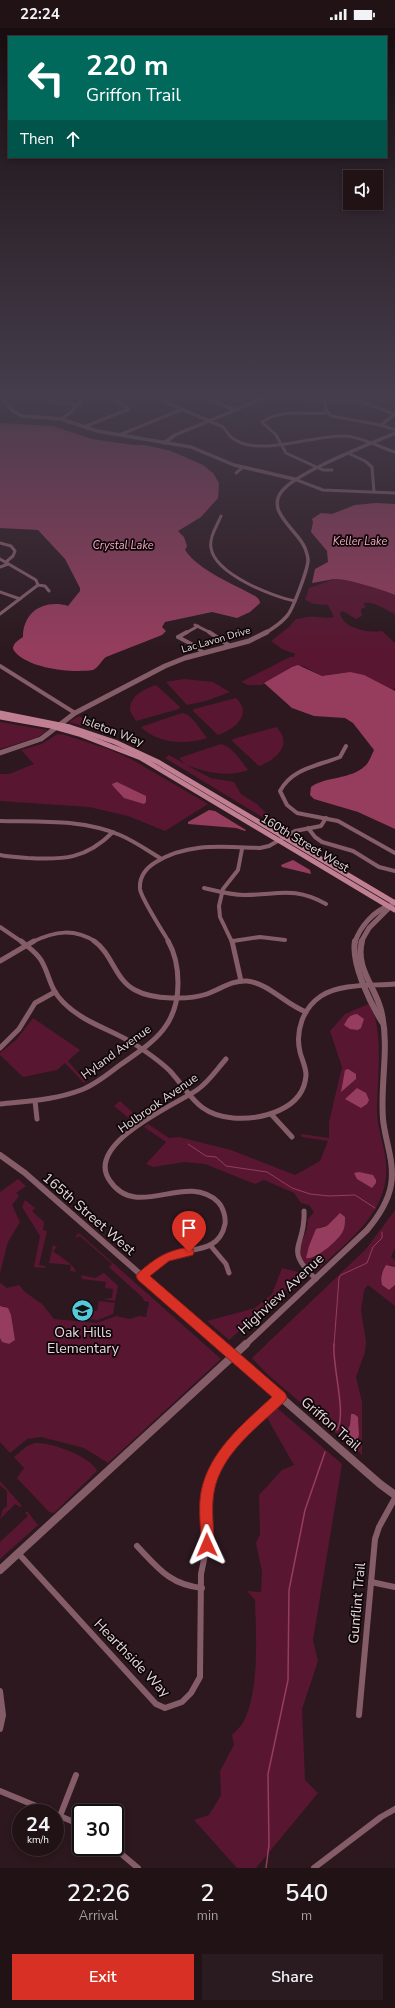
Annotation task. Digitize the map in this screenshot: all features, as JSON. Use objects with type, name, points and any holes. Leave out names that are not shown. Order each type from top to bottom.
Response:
[{"type":"main road","name":"Isleton Way","points":[[0,713],[59,726],[127,751],[207,793]]},
{"type":"main road","name":"Isleton Way","points":[[0,717],[59,726]]},
{"type":"main road","name":"160th Street West","points":[[207,793],[285,836],[394,905]]},
{"type":"main road","name":"160th Street West","points":[[207,793],[279,840],[394,905]]},
{"type":"street","name":"Lac Lavon Drive","points":[[0,753],[39,741],[75,713],[165,666],[203,653],[259,637],[277,627],[288,615],[295,601],[307,566],[307,554],[302,542],[281,516],[277,503],[282,490],[293,480]]},
{"type":"street","points":[[296,480],[323,490],[395,493]]},
{"type":"street","points":[[373,480],[374,492]]},
{"type":"street","points":[[221,516],[211,544],[211,553],[216,561],[227,570],[271,595],[295,601]]},
{"type":"street","points":[[0,543],[11,546],[15,551],[7,563],[0,567]]},
{"type":"street","points":[[0,559],[36,580],[38,585]]},
{"type":"street","points":[[0,614],[38,585],[45,586],[49,591]]},
{"type":"street","points":[[0,592],[20,599]]},
{"type":"street","points":[[203,653],[197,647],[178,637],[197,625],[230,646]]},
{"type":"street","points":[[0,666],[75,713]]},
{"type":"street","points":[[346,746],[340,757],[306,767],[288,779],[280,791],[287,805],[297,813],[326,818],[347,826],[395,853]]},
{"type":"street","name":"Hyland Avenue","points":[[0,1104],[57,1098],[82,1090],[141,1050],[157,1036],[170,1021],[175,1012],[179,980],[173,953],[139,888],[139,882],[143,873],[160,858],[176,851],[197,847],[242,849],[260,848],[295,831],[321,826],[326,818]]},
{"type":"street","points":[[0,821],[86,826],[113,832],[130,840],[160,858]]},
{"type":"street","points":[[308,828],[316,838],[324,843],[355,852],[388,871],[395,871]]},
{"type":"street","points":[[0,855],[57,860],[73,858],[90,851],[113,832]]},
{"type":"street","points":[[240,981],[233,941],[219,913],[222,892],[238,870],[242,849]]},
{"type":"street","points":[[204,888],[245,895],[288,891],[307,894],[326,904]]},
{"type":"street","name":"Highview Avenue","points":[[0,1570],[234,1356],[376,1220],[388,1196],[394,1165],[382,1118],[385,1046],[381,1010],[362,963],[361,944],[369,927],[394,905]]},
{"type":"street","name":"Highview Avenue","points":[[382,1023],[355,964],[353,953],[356,942],[368,921],[383,908],[394,905]]},
{"type":"street","points":[[0,927],[41,960],[48,979],[55,992],[79,1015],[120,1035],[170,1072],[188,1095],[202,1108],[226,1117],[241,1119],[271,1114],[290,1105],[296,1098],[303,1088],[305,1068],[300,1049],[299,1036],[301,1024],[313,1001],[326,993],[342,988],[395,984]]},
{"type":"street","points":[[0,961],[38,939],[61,934],[76,934],[89,938],[101,947],[123,981],[130,988],[147,994],[198,997],[225,984],[240,981],[255,982],[266,986],[285,1002],[306,1012]]},
{"type":"street","points":[[233,941],[260,937],[285,940]]},
{"type":"street","points":[[0,1048],[19,1029],[35,1003],[55,992]]},
{"type":"street","name":"Holbrook Avenue","points":[[210,1245],[223,1231],[225,1220],[219,1204],[210,1195],[184,1189],[152,1198],[130,1196],[113,1186],[105,1172],[107,1155],[118,1143],[159,1111],[201,1086],[226,1059]]},
{"type":"street","points":[[35,1101],[37,1119]]},
{"type":"street","points":[[271,1114],[292,1137]]},
{"type":"street","name":"165th Street West","points":[[0,1155],[24,1173],[234,1356]]},
{"type":"street","points":[[304,1211],[305,1224],[297,1246],[297,1256],[305,1270],[316,1279]]},
{"type":"street","points":[[142,1276],[158,1262],[172,1254],[200,1250],[210,1245],[226,1264],[229,1273]]},
{"type":"street","name":"Griffon Trail","points":[[234,1356],[395,1497]]},
{"type":"street","name":"Hearthside Way","points":[[18,1553],[156,1704],[165,1708],[171,1708],[181,1703],[199,1681],[201,1672],[201,1574],[207,1545],[206,1502],[213,1473],[221,1458],[237,1438],[281,1397]]},
{"type":"street","name":"Gunflint Trail","points":[[359,1715],[377,1533],[395,1497]]},
{"type":"street","points":[[137,1546],[173,1582],[182,1586],[202,1588]]},
{"type":"street","points":[[371,1582],[395,1587]]},
{"type":"street","points":[[0,1691],[3,1715],[0,1729]]},
{"type":"street","points":[[61,1804],[76,1775]]},
{"type":"street","points":[[0,1792],[31,1804]]},
{"type":"street","points":[[314,1868],[381,1817],[395,1809]]},
{"type":"street","points":[[124,1856],[138,1868]]},
{"type":"shaded area","points":[[335,579],[362,583],[395,595],[395,614],[372,603],[363,603],[366,607],[361,609],[362,616],[356,619],[343,611],[340,613],[346,623],[351,626],[357,629],[382,631],[395,643],[395,688],[392,690],[350,672],[322,676],[303,666],[292,667],[262,685],[248,685],[241,682],[290,657],[294,657],[295,654],[282,649],[271,641],[289,627],[296,619],[307,617],[334,617],[328,605],[314,604],[305,600],[309,588]]},
{"type":"shaded area","points":[[184,679],[213,682],[230,692],[206,701],[187,705],[166,682]]},
{"type":"shaded area","points":[[156,685],[180,707],[179,709],[136,721],[130,711],[132,701],[142,691]]},
{"type":"shaded area","points":[[236,698],[241,704],[243,710],[240,720],[236,725],[218,735],[193,711],[194,709]]},
{"type":"shaded area","points":[[182,713],[189,716],[196,723],[207,738],[191,742],[173,742],[156,737],[141,727]]},
{"type":"shaded area","points":[[79,716],[102,729],[93,729],[69,722]]},
{"type":"shaded area","points":[[0,722],[47,730],[38,737],[0,749]]},
{"type":"shaded area","points":[[276,727],[281,733],[283,739],[281,751],[277,756],[259,766],[232,741],[233,739]]},
{"type":"shaded area","points":[[59,733],[59,735],[62,734],[108,749],[131,759],[208,804],[165,831],[128,816],[89,807],[0,801],[0,774],[9,774],[34,764],[21,750],[42,744]]},
{"type":"shaded area","points":[[221,744],[233,751],[248,770],[232,774],[224,774],[209,772],[186,765],[211,778],[234,782],[241,794],[257,804],[267,814],[288,826],[287,829],[277,826],[165,758],[169,755],[185,764],[179,758]]},
{"type":"shaded area","points":[[371,1003],[375,1016],[379,1054],[377,1113],[386,1162],[386,1180],[382,1195],[375,1210],[365,1224],[342,1248],[317,1270],[310,1271],[302,1263],[299,1249],[307,1229],[308,1219],[314,1212],[309,1205],[301,1203],[294,1193],[264,1180],[255,1184],[205,1164],[184,1162],[153,1167],[146,1164],[166,1142],[144,1127],[148,1124],[169,1138],[179,1137],[231,1150],[295,1175],[320,1161],[328,1141],[302,1137],[301,1134],[329,1138],[329,1122],[342,1067],[330,1031],[345,1014]],"holes":[[[327,1226],[338,1239],[314,1257],[320,1227]]]},
{"type":"shaded area","points":[[33,1018],[80,1050],[68,1061],[86,1082],[84,1083],[65,1063],[57,1070],[23,1077],[0,1055],[0,1053],[17,1039]]},
{"type":"shaded area","points":[[120,1101],[142,1121],[137,1125],[114,1106]]},
{"type":"shaded area","points":[[18,1179],[26,1186],[16,1193],[19,1196],[12,1205],[20,1222],[8,1242],[0,1273],[0,1192]]},
{"type":"shaded area","points":[[25,1200],[35,1208],[32,1211],[44,1222],[43,1230],[47,1231],[39,1265],[45,1266],[45,1268],[34,1267],[40,1236],[22,1207]]},
{"type":"shaded area","points":[[395,1210],[395,1248],[391,1257],[395,1260],[395,1267],[390,1265],[381,1274],[382,1285],[389,1290],[395,1285],[395,1306],[368,1285],[364,1290],[361,1311],[366,1341],[365,1352],[356,1377],[362,1402],[362,1455],[267,1374],[252,1358],[366,1249]],"holes":[[[351,1414],[358,1418],[359,1435],[356,1444],[348,1440],[345,1435],[350,1425]]]},
{"type":"shaded area","name":"Oak Hills Elementary","points":[[79,1233],[221,1359],[108,1463],[84,1448],[41,1437],[27,1439],[10,1453],[0,1442],[0,1338],[2,1342],[9,1344],[15,1340],[12,1321],[4,1306],[0,1306],[0,1283],[7,1288],[19,1285],[25,1292],[42,1304],[54,1319],[97,1323],[116,1316],[130,1319],[139,1316],[146,1317],[149,1302],[144,1301],[143,1298],[109,1267],[112,1264],[80,1236],[76,1238]]},
{"type":"shaded area","points":[[53,1245],[57,1247],[53,1251],[71,1265],[49,1263]]},
{"type":"shaded area","points":[[71,1265],[75,1269],[76,1272],[70,1271]]},
{"type":"shaded area","points":[[282,1268],[302,1273],[299,1278],[229,1340],[207,1321],[255,1308],[272,1294]]},
{"type":"shaded area","points":[[104,1273],[118,1286],[115,1301],[103,1299],[112,1298],[113,1289],[105,1288],[106,1282],[82,1279],[81,1275],[95,1278]]},
{"type":"shaded area","points":[[99,1301],[115,1303],[113,1314],[98,1320],[76,1318],[88,1318],[90,1311],[97,1311]]},
{"type":"shaded area","points":[[276,1407],[342,1464],[313,1640],[318,1661],[302,1709],[305,1780],[318,1793],[256,1868],[237,1868],[194,1820],[209,1815],[221,1795],[220,1771],[234,1745],[232,1735],[243,1723],[252,1695],[256,1663],[255,1600],[247,1591],[261,1592],[262,1572],[256,1543],[260,1534],[259,1495],[282,1470],[294,1465],[266,1416]]},
{"type":"shaded area","points":[[35,1443],[60,1447],[79,1455],[93,1465],[97,1471],[54,1513],[49,1512],[17,1478],[24,1468],[14,1457],[27,1446]]},
{"type":"shaded area","points":[[0,1481],[22,1506],[20,1507],[15,1504],[0,1519],[3,1509],[7,1506],[7,1491],[0,1485]]},
{"type":"shaded area","points":[[27,1511],[38,1525],[0,1559],[0,1542],[28,1516],[25,1513]]},
{"type":"water","name":"Crystal Lake","points":[[0,480],[217,480],[219,483],[218,498],[201,517],[178,531],[184,537],[187,546],[185,550],[191,558],[208,571],[255,596],[259,599],[260,603],[250,612],[237,618],[212,612],[165,622],[162,627],[166,631],[162,635],[106,657],[93,670],[74,671],[43,667],[25,660],[18,655],[13,646],[23,637],[24,628],[31,614],[37,609],[51,604],[68,606],[80,591],[80,588],[65,559],[38,530],[0,528]]},
{"type":"water","name":"Keller Lake","points":[[376,503],[395,504],[395,595],[347,580],[334,579],[312,583],[315,569],[328,562],[327,551],[311,532],[313,522],[312,519],[321,513],[332,514],[355,505]]},
{"type":"water","points":[[298,665],[322,676],[350,672],[364,675],[395,691],[395,829],[358,812],[314,799],[310,795],[311,787],[324,781],[352,774],[365,766],[374,750],[353,723],[345,718],[314,716],[292,708],[264,683]]},
{"type":"water","points":[[117,782],[146,796],[146,802],[144,804],[124,798],[112,784]]},
{"type":"water","points":[[209,810],[215,811],[246,830],[188,824],[188,822]]},
{"type":"water","points":[[293,860],[310,870],[311,874],[282,867],[281,865]]},
{"type":"water","points":[[357,1014],[364,1019],[361,1028],[358,1030],[350,1029],[344,1025],[349,1017]]},
{"type":"water","points":[[348,1069],[356,1074],[356,1079],[341,1092],[345,1070]]},
{"type":"water","points":[[357,1088],[366,1093],[369,1100],[367,1104],[361,1108],[345,1099]]},
{"type":"water","points":[[359,1172],[373,1175],[376,1183],[372,1188],[357,1179],[354,1173]]},
{"type":"water","points":[[340,1213],[345,1217],[344,1229],[342,1233],[331,1245],[320,1253],[310,1258],[306,1258],[316,1229],[327,1226]]},
{"type":"water","points":[[386,1265],[395,1267],[395,1285],[389,1290],[382,1285],[381,1282],[383,1270]]},
{"type":"water","points":[[0,1306],[8,1308],[11,1315],[15,1340],[9,1344],[2,1342],[0,1338]]},
{"type":"water","points":[[351,1414],[358,1417],[359,1435],[356,1444],[354,1444],[345,1435],[350,1425]]},
{"type":"waterway","points":[[188,1144],[206,1156],[216,1157],[226,1166],[267,1172],[292,1188],[310,1194],[329,1196],[355,1195],[375,1208]]},
{"type":"waterway","points":[[334,1345],[339,1278],[341,1275],[367,1263],[373,1247],[382,1238],[382,1232]]},
{"type":"waterway","points":[[334,1345],[340,1402],[340,1423],[337,1430]]},
{"type":"waterway","points":[[266,1868],[269,1845],[268,1774],[288,1680],[289,1590],[305,1510],[325,1452]]},
{"type":"place","name":"Oak Hills Elementary","points":[[83,1310]]},
{"type":"route","points":[[189,1252],[172,1254],[158,1262],[142,1276],[281,1397],[226,1450],[213,1473],[206,1502],[208,1535],[207,1545]]}]
